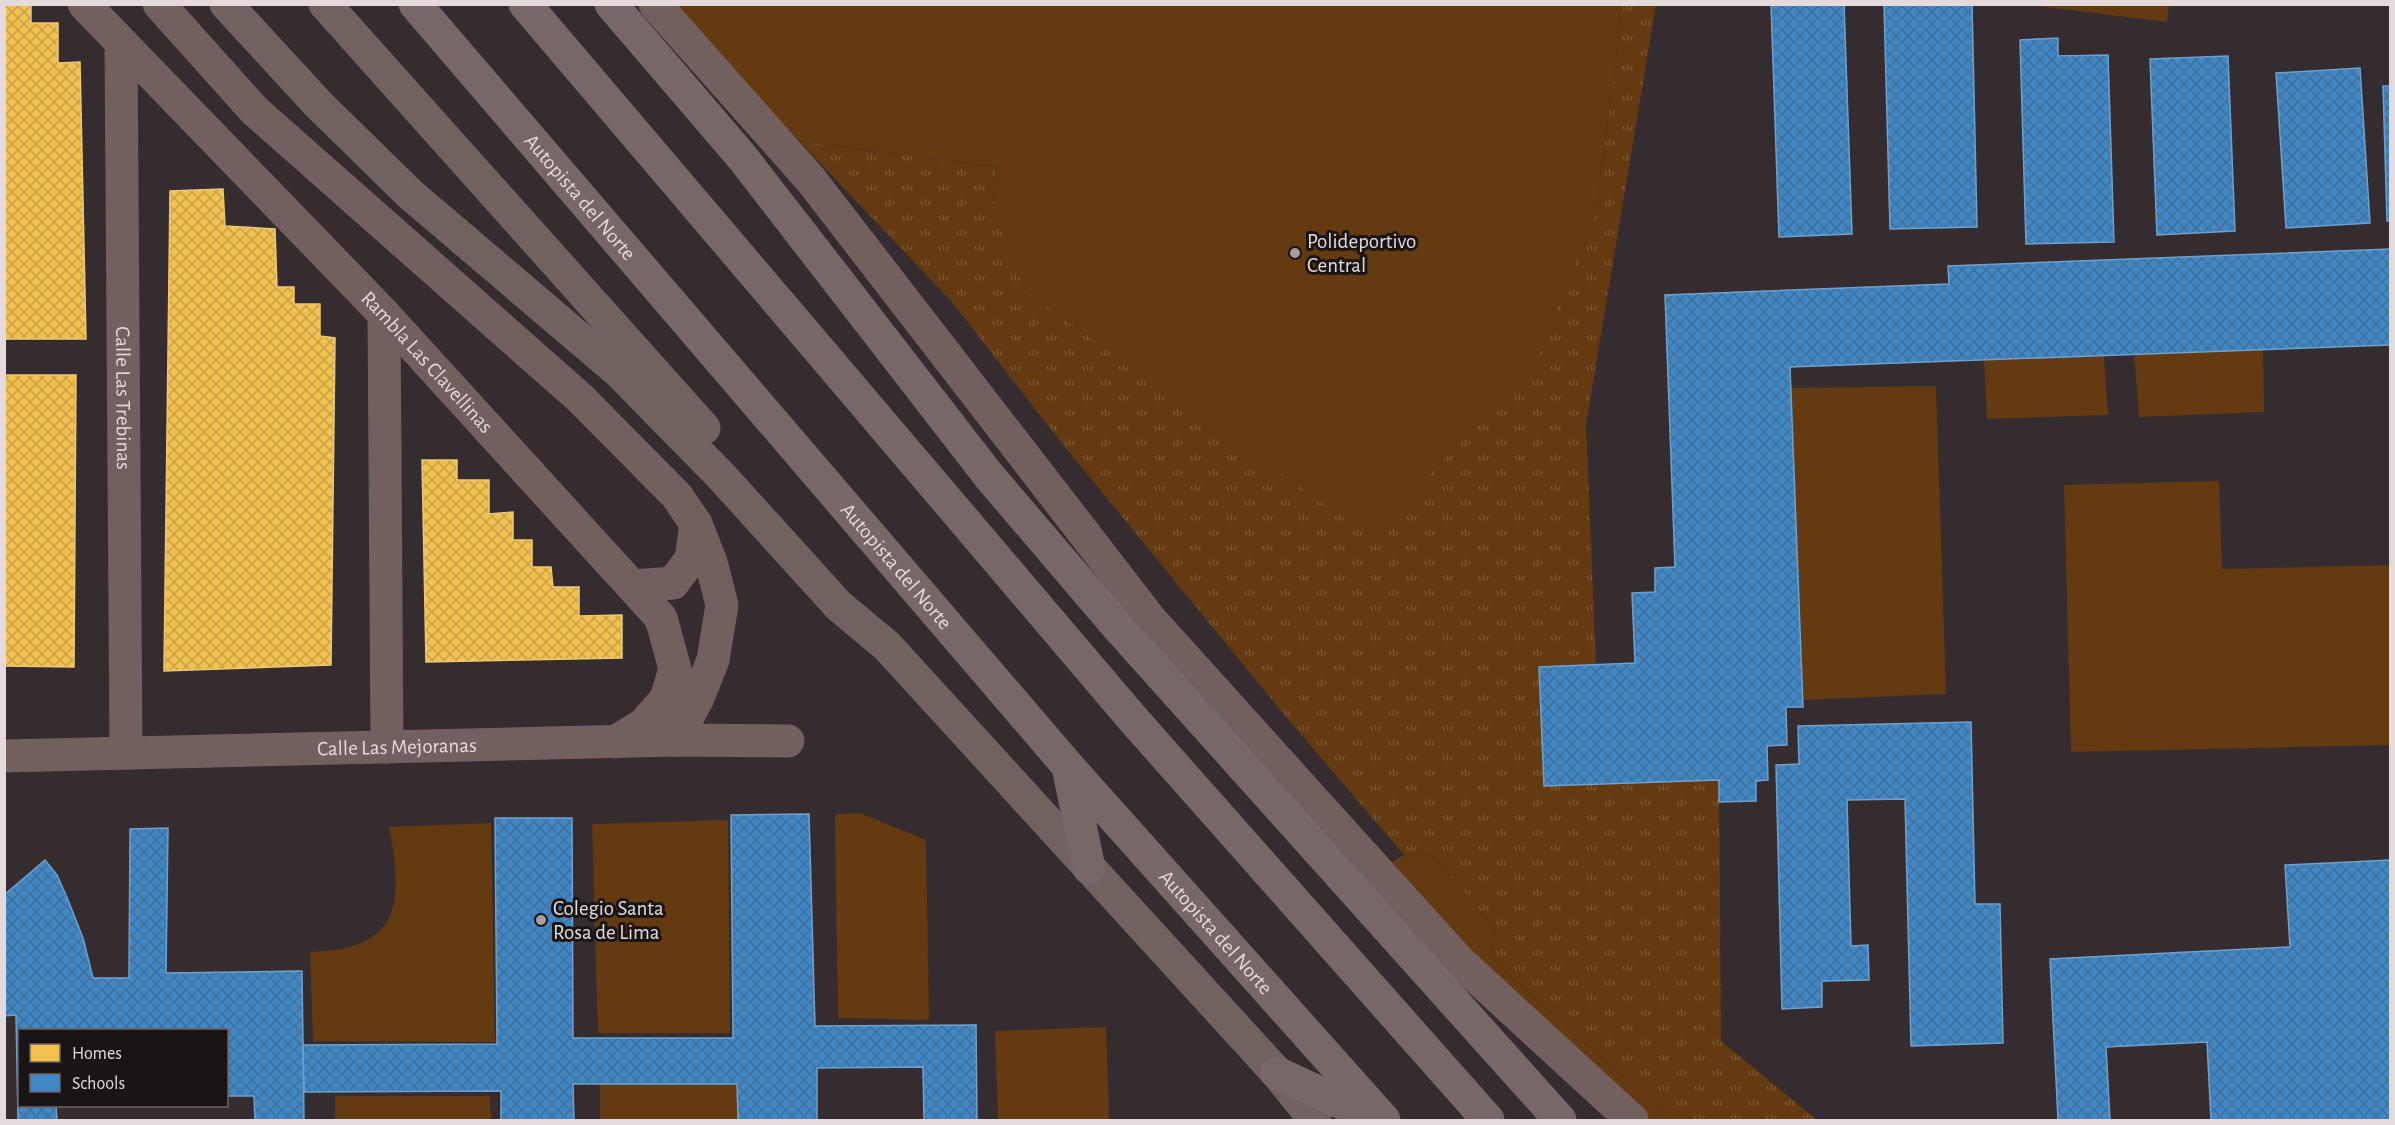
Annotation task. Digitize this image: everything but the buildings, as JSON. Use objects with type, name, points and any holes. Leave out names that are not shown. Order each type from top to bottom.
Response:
[{"type":"highway","name":"Autopista del Norte","points":[[415,4],[1067,765],[1382,1120]]},
{"type":"highway","points":[[525,4],[1132,718],[1488,1120]]},
{"type":"highway","points":[[611,4],[742,157],[989,476],[1242,766],[1560,1120]]},
{"type":"highway","points":[[1067,765],[1089,868]]},
{"type":"highway","points":[[1277,1073],[1382,1120]]},
{"type":"main road","points":[[226,4],[318,104],[410,194],[619,372],[722,477],[839,606],[887,646],[1277,1073],[1316,1120]]},
{"type":"main road","points":[[325,4],[856,598],[887,646]]},
{"type":"street","name":"Rambla Las Clavellinas","points":[[84,4],[384,314],[661,618],[675,669],[666,699],[644,724],[615,742]]},
{"type":"street","points":[[159,4],[254,110],[580,398],[677,496],[696,524],[711,562],[722,605],[713,660],[697,700],[675,740]]},
{"type":"street","points":[[655,4],[811,180],[1151,620],[1460,962],[1632,1120]]},
{"type":"street","name":"Calle Las Trebinas","points":[[121,44],[126,753]]},
{"type":"street","points":[[384,314],[387,747]]},
{"type":"street","points":[[633,586],[673,583],[691,559],[696,524]]},
{"type":"street","points":[[1222,701],[1242,766],[1307,792]]},
{"type":"street","name":"Calle Las Mejoranas","points":[[4,756],[675,740],[788,741]]},
{"type":"green space","name":"Polideportivo Central","points":[[671,5],[1623,5],[1595,215],[1537,360],[1371,537],[1025,291],[993,209],[997,167],[799,141]]},
{"type":"green space","points":[[1623,5],[1656,5],[1586,425],[1596,665],[1539,667],[1544,785],[1719,780],[1721,1041],[1817,1120],[1671,1120],[1501,968],[1492,954],[1494,927],[1431,854],[1404,855],[1287,718],[1056,436],[952,302],[799,141],[997,167],[993,209],[1595,215]]},
{"type":"green space","points":[[2028,5],[2169,5],[2167,22]]},
{"type":"green space","points":[[2263,349],[2264,412],[2139,417],[2134,354]]},
{"type":"green space","points":[[2104,356],[2108,415],[1987,419],[1984,360]]},
{"type":"green space","points":[[1936,386],[1946,694],[1803,700],[1791,388]]},
{"type":"green space","points":[[2219,481],[2222,569],[2390,565],[2390,745],[2071,752],[2064,485]]},
{"type":"green space","points":[[860,813],[926,840],[929,1020],[838,1018],[835,814]]},
{"type":"green space","points":[[728,820],[730,1033],[598,1033],[592,824]]},
{"type":"green space","points":[[491,823],[495,1042],[313,1041],[310,952],[340,949],[363,942],[379,932],[389,917],[395,899],[396,878],[389,827]]},
{"type":"green space","points":[[1431,854],[1494,927],[1492,954],[1501,968],[1671,1120],[1613,1120],[1382,868],[1404,855]]},
{"type":"green space","points":[[1106,1027],[1109,1120],[998,1120],[995,1031]]},
{"type":"green space","points":[[600,1084],[737,1084],[738,1120],[600,1120]]},
{"type":"green space","points":[[335,1096],[490,1096],[491,1120],[335,1120]]},
{"type":"place","name":"Polideportivo Central","points":[[1295,253]]},
{"type":"place","name":"Colegio Santa Rosa de Lima","points":[[541,920]]}]
